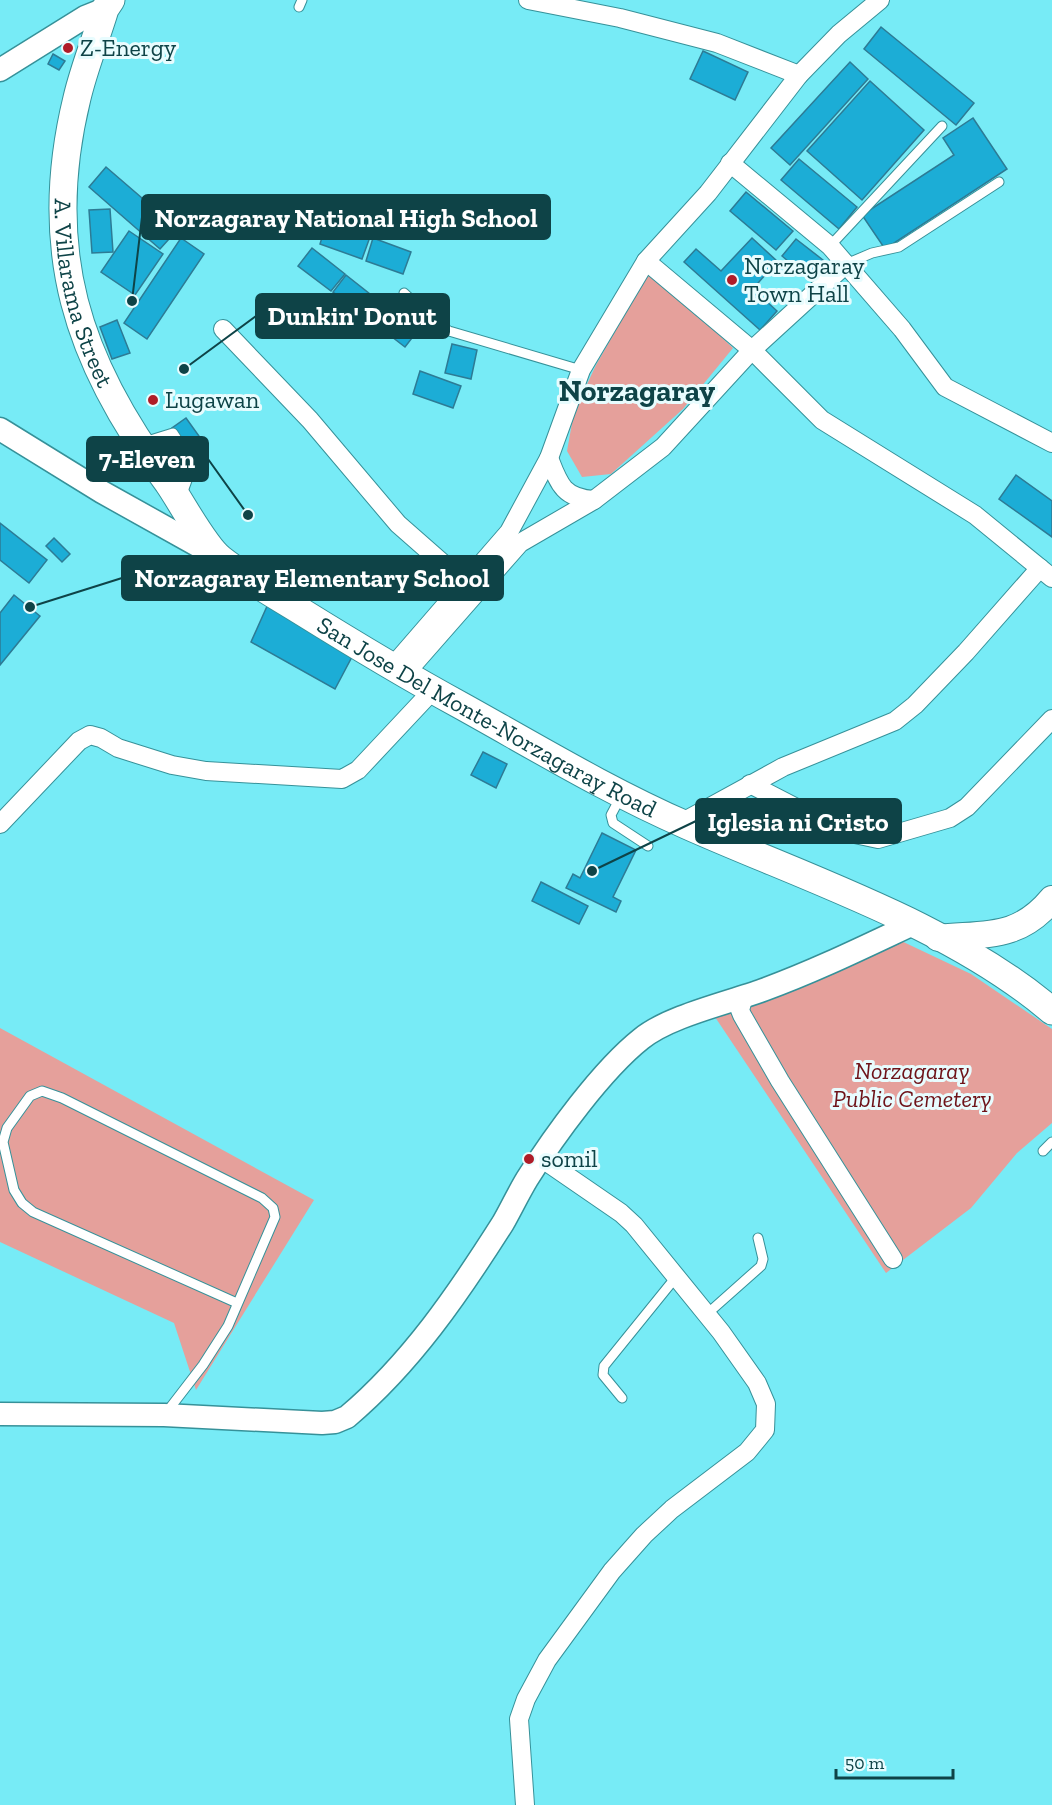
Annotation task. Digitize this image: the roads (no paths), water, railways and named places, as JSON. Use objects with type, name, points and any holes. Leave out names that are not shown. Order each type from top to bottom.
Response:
[{"type":"main road","name":"A. Villarama Street","points":[[108,4],[77,99],[70,138],[63,195],[65,256],[78,320],[93,362],[138,444],[180,500],[217,557]]},
{"type":"main road","name":"San Jose Del Monte-Norzagaray Road","points":[[217,557],[398,670],[622,794],[681,823],[913,924],[1008,976],[1052,1011]]},
{"type":"main road","points":[[938,938],[1010,931],[1034,919],[1052,899]]},
{"type":"street","points":[[528,0],[620,18],[717,43],[799,75]]},
{"type":"street","points":[[398,670],[464,582],[509,532],[549,458],[581,370],[646,261],[708,193],[799,75],[838,34],[880,0]]},
{"type":"street","points":[[0,70],[108,4]]},
{"type":"street","points":[[730,163],[830,246],[902,329],[945,387],[1052,443]]},
{"type":"street","points":[[646,261],[752,350],[822,420],[975,515],[1046,573],[895,721],[783,767],[681,823]]},
{"type":"street","points":[[398,670],[520,543],[594,500],[663,447],[752,350],[846,264]]},
{"type":"street","points":[[223,328],[310,420],[398,524],[464,582]]},
{"type":"street","points":[[0,429],[102,492],[217,557]]},
{"type":"street","points":[[549,458],[560,485],[573,496],[594,500]]},
{"type":"street","points":[[3,815],[79,741],[90,735],[101,738],[118,748],[172,765],[206,771],[342,779],[358,770],[433,690]]},
{"type":"street","points":[[750,784],[841,831],[878,839],[893,837],[950,818],[967,807],[1052,718]]},
{"type":"street","points":[[0,1414],[164,1415],[322,1423],[347,1418],[411,1354],[449,1305],[504,1221],[541,1158],[609,1070],[644,1036],[666,1024],[838,960],[913,924]]},
{"type":"street","points":[[744,996],[740,1010],[742,1015],[780,1081],[893,1259]]},
{"type":"street","points":[[525,1805],[519,1719],[526,1699],[547,1660],[612,1571],[644,1535],[672,1509],[747,1452],[765,1430],[766,1404],[757,1383],[707,1314],[621,1213],[541,1158]]},
{"type":"lane","points":[[830,246],[942,126]]},
{"type":"lane","points":[[846,264],[872,253],[899,247],[999,182]]},
{"type":"lane","points":[[404,292],[437,324],[449,331],[581,370]]},
{"type":"lane","points":[[622,794],[611,815],[613,823],[648,846]]},
{"type":"lane","points":[[164,1415],[220,1342],[275,1217],[273,1208],[262,1198],[62,1098],[42,1091],[30,1096],[7,1128],[3,1142],[14,1190],[22,1203],[33,1212],[237,1303]]},
{"type":"lane","points":[[1043,1151],[1052,1142]]},
{"type":"lane","points":[[707,1314],[761,1266],[763,1259],[758,1238]]},
{"type":"lane","points":[[622,1398],[603,1375],[604,1366],[676,1277]]},
{"type":"place","name":"Z-Energy","points":[[68,48]]},
{"type":"place","name":"Norzagaray Town Hall","points":[[732,280]]},
{"type":"place","name":"Norzagaray National High School","points":[[132,301]]},
{"type":"place","name":"Dunkin' Donut","points":[[184,369]]},
{"type":"place","name":"Lugawan","points":[[153,400]]},
{"type":"place","name":"7-Eleven","points":[[248,515]]},
{"type":"place","name":"Norzagaray Elementary School","points":[[30,607]]},
{"type":"place","name":"Iglesia ni Cristo","points":[[592,871]]},
{"type":"place","name":"somil","points":[[529,1159]]},
{"type":"district","name":"Norzagaray","points":[[637,391]]},
{"type":"park label","name":"Norzagaray Public Cemetery","points":[[912,1085]]}]
